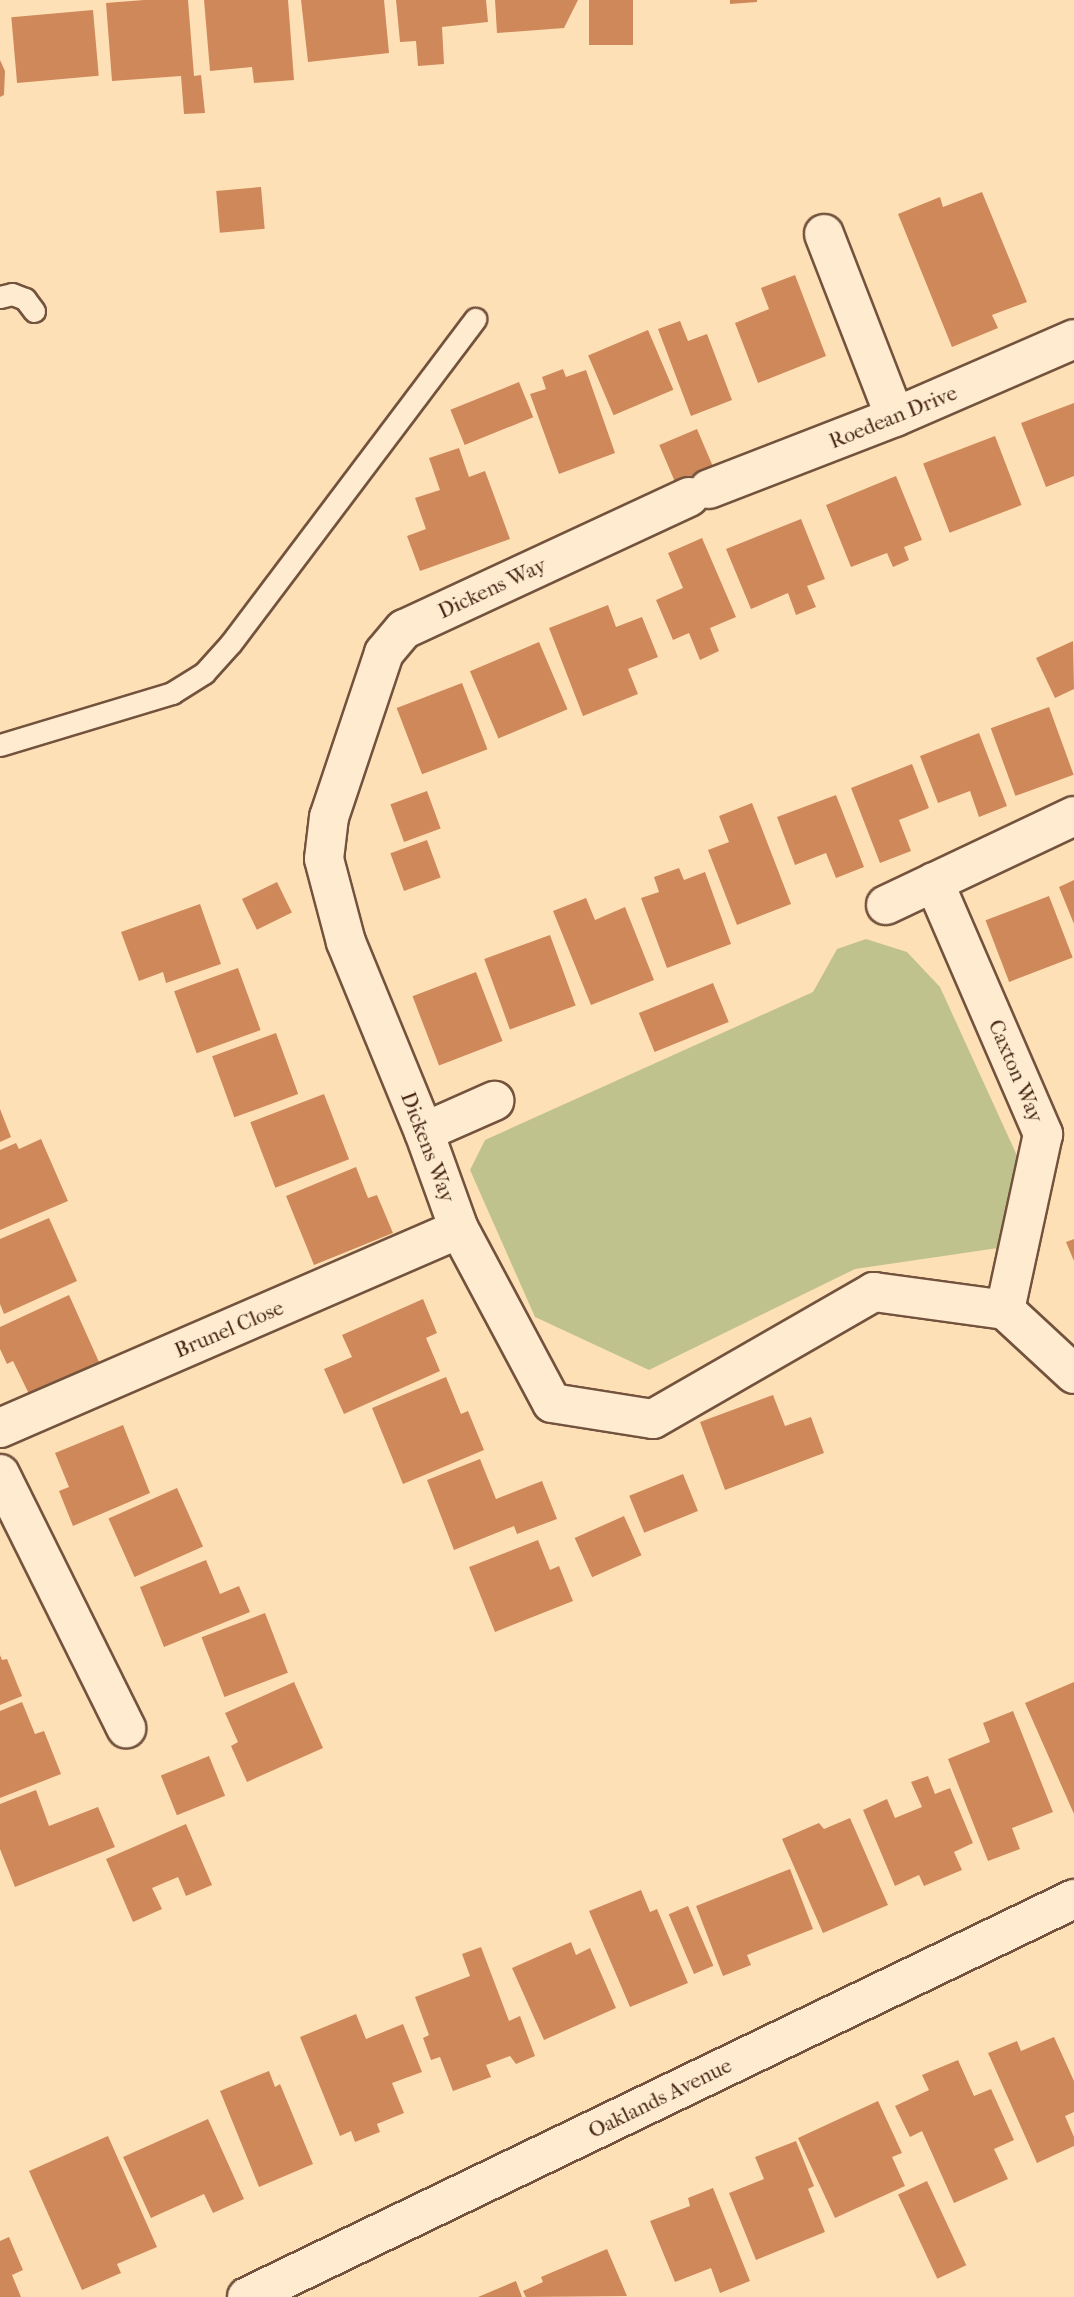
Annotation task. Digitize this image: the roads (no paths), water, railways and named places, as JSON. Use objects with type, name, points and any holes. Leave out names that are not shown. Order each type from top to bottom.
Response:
[{"type":"street","points":[[824,234],[895,417]]},
{"type":"street","name":"Roedean Drive","points":[[699,493],[895,417],[1074,339]]},
{"type":"street","name":"Dickens Way","points":[[699,493],[404,629],[384,653],[329,817],[324,859],[346,942],[424,1132],[459,1229],[552,1403],[653,1419],[874,1292],[1004,1310]]},
{"type":"street","points":[[887,905],[1074,816]]},
{"type":"street","name":"Caxton Way","points":[[934,882],[1043,1134],[1004,1310]]},
{"type":"street","points":[[424,1132],[494,1101]]},
{"type":"street","name":"Brunel Close","points":[[0,1428],[459,1229]]},
{"type":"street","points":[[1004,1310],[1074,1374]]},
{"type":"street","points":[[0,1474],[126,1728]]},
{"type":"street","name":"Oaklands Avenue","points":[[247,2297],[1074,1899]]},
{"type":"lane","points":[[0,297],[12,294],[25,299],[34,311]]},
{"type":"lane","points":[[0,745],[172,693],[204,673],[231,643],[475,319]]}]
